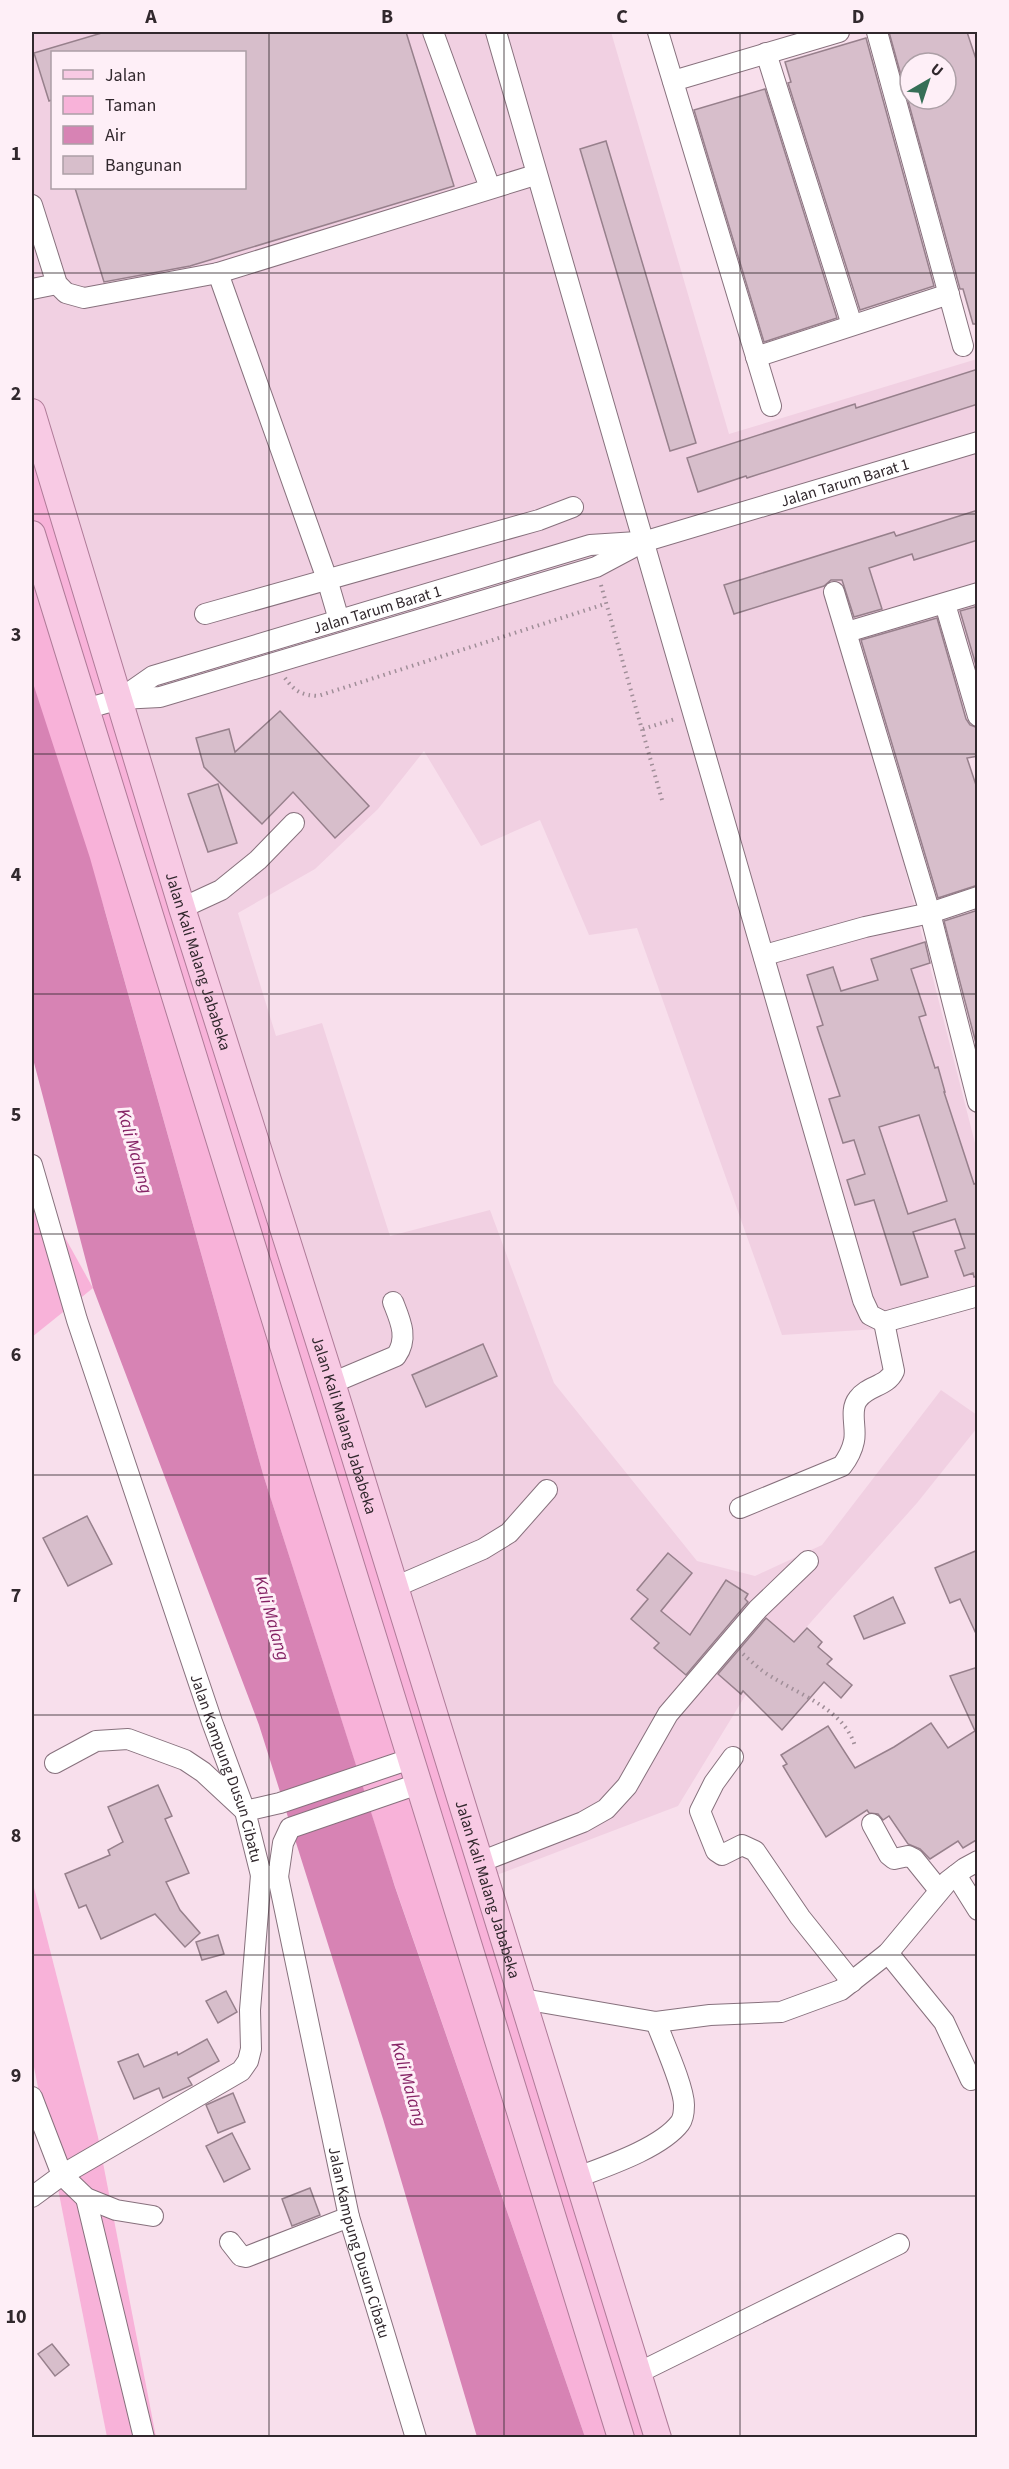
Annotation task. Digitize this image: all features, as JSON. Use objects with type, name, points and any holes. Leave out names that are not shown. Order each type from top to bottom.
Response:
[{"type":"main road","name":"Jalan Kali Malang Jababeka","points":[[32,412],[182,908],[396,1587],[658,2438]]},
{"type":"main road","points":[[32,534],[400,1762],[418,1784],[621,2438]]},
{"type":"main road","points":[[559,2239],[593,2226]]},
{"type":"street","points":[[433,32],[490,188]]},
{"type":"street","points":[[496,32],[526,132],[535,175],[863,1300],[870,1314],[884,1322],[978,1296]]},
{"type":"street","points":[[658,32],[771,406]]},
{"type":"street","points":[[672,81],[839,32]]},
{"type":"street","points":[[877,32],[963,346]]},
{"type":"street","points":[[766,53],[852,325]]},
{"type":"street","points":[[32,205],[57,284],[66,294],[84,298],[218,273],[535,175]]},
{"type":"street","points":[[218,273],[327,579],[339,620]]},
{"type":"street","points":[[32,289],[57,284]]},
{"type":"street","points":[[756,357],[949,294]]},
{"type":"street","name":"Jalan Tarum Barat 1","points":[[86,709],[120,699],[160,697],[596,567],[643,542],[978,442]]},
{"type":"street","points":[[205,614],[538,520],[573,507]]},
{"type":"street","name":"Jalan Tarum Barat 1","points":[[120,699],[153,676],[339,620],[590,545],[643,542]]},
{"type":"street","points":[[834,592],[930,913],[978,1102]]},
{"type":"street","points":[[847,632],[978,593]]},
{"type":"street","points":[[945,604],[978,717]]},
{"type":"street","points":[[182,908],[221,890],[258,860],[294,823]]},
{"type":"street","points":[[764,957],[865,927],[930,913],[978,897]]},
{"type":"street","name":"Jalan Kampung Dusun Cibatu","points":[[32,1165],[77,1320],[212,1722],[270,1876],[349,2217],[416,2438]]},
{"type":"street","points":[[332,1383],[396,1356],[403,1347],[403,1329],[393,1302]]},
{"type":"street","points":[[740,1508],[842,1466],[850,1455],[855,1439],[853,1417],[856,1400],[868,1389],[891,1378],[894,1371],[884,1322]]},
{"type":"street","points":[[396,1587],[483,1549],[509,1533],[547,1490]]},
{"type":"street","points":[[480,1862],[583,1822],[606,1809],[627,1786],[668,1714],[758,1609],[808,1561]]},
{"type":"street","points":[[55,1763],[96,1741],[128,1739],[185,1760],[203,1772],[245,1811],[280,1803],[400,1762]]},
{"type":"street","points":[[733,1757],[709,1792],[700,1811],[716,1851],[722,1855],[742,1845],[754,1851],[800,1917],[852,1982]]},
{"type":"street","points":[[32,2197],[62,2175],[241,2071],[248,2061],[251,2049],[250,2010],[270,1876],[290,1828],[418,1784]]},
{"type":"street","points":[[872,1824],[889,1855],[894,1859],[908,1856],[914,1859],[939,1890]]},
{"type":"street","points":[[523,1999],[656,2022],[710,2015],[781,2012],[841,1990],[852,1982],[888,1953],[939,1890],[956,1875],[978,1861]]},
{"type":"street","points":[[956,1875],[978,1910]]},
{"type":"street","points":[[888,1953],[944,2022],[971,2080]]},
{"type":"street","points":[[578,2177],[632,2156],[669,2134],[681,2121],[684,2103],[656,2022]]},
{"type":"street","points":[[32,2097],[62,2175],[86,2198],[116,2210],[153,2216]]},
{"type":"street","points":[[86,2198],[144,2438]]},
{"type":"street","points":[[230,2242],[241,2256],[246,2257],[349,2217]]},
{"type":"street","points":[[638,2373],[899,2244]]},
{"type":"path","points":[[596,567],[662,801]]},
{"type":"path","points":[[275,663],[292,688],[304,695],[318,696],[605,604]]},
{"type":"path","points":[[643,729],[693,713]]},
{"type":"path","points":[[757,1667],[835,1714],[846,1727],[855,1746]]},
{"type":"shaded area","points":[[32,32],[611,32],[729,434],[977,359],[977,700],[872,739],[977,1151],[977,1303],[877,1329],[782,1335],[637,928],[589,935],[540,820],[481,846],[424,751],[378,809],[315,869],[238,913],[276,1036],[322,1023],[390,1236],[490,1210],[554,1383],[697,1561],[755,1576],[822,1545],[941,1390],[977,1415],[977,1428],[917,1503],[745,1696],[678,1806],[486,1879],[32,415]]},
{"type":"green space","points":[[32,412],[658,2437],[585,2437],[389,1869],[263,1474],[105,911],[32,684]]},
{"type":"green space","points":[[37,1187],[93,1288],[32,1337],[32,1189]]},
{"type":"green space","points":[[32,1880],[98,2137],[156,2437],[107,2437],[32,2057]]},
{"type":"water","name":"Kali Malang","points":[[32,680],[90,858],[263,1474],[395,1887],[585,2437],[477,2437],[383,2119],[259,1725],[93,1288],[32,1055]]},
{"type":"building","points":[[105,32],[406,32],[454,186],[190,266],[104,282],[75,189],[246,189],[246,51],[51,51],[51,100],[49,101],[34,53]]},
{"type":"building","points":[[889,32],[967,32],[978,65],[978,324],[973,324],[963,289],[960,289],[911,111],[958,111],[958,51],[898,51],[898,65]]},
{"type":"building","points":[[866,38],[934,286],[860,310],[788,83],[791,82],[785,62]]},
{"type":"building","points":[[765,89],[837,318],[764,342],[694,110]]},
{"type":"building","points":[[606,141],[696,443],[670,451],[580,149]]},
{"type":"building","points":[[978,369],[978,404],[698,492],[687,458],[855,404],[856,408]]},
{"type":"building","points":[[978,510],[978,540],[914,560],[912,554],[869,568],[882,609],[854,617],[842,580],[831,580],[824,586],[734,614],[724,585],[894,532],[896,536]]},
{"type":"building","points":[[978,606],[978,672],[960,611]]},
{"type":"building","points":[[937,618],[966,719],[970,725],[978,728],[978,756],[967,758],[978,791],[978,885],[938,898],[861,640]]},
{"type":"building","points":[[280,711],[369,806],[335,838],[293,792],[262,824],[204,767],[196,738],[229,729],[235,752]]},
{"type":"building","points":[[218,784],[237,843],[208,852],[188,794]]},
{"type":"building","points":[[978,910],[978,1051],[944,921]]},
{"type":"building","points":[[925,942],[930,963],[911,969],[926,1015],[919,1017],[935,1068],[938,1067],[974,1184],[978,1183],[978,1276],[974,1277],[973,1273],[964,1276],[955,1251],[965,1248],[955,1219],[913,1232],[928,1277],[901,1285],[874,1200],[855,1205],[847,1180],[865,1174],[854,1140],[843,1143],[829,1099],[840,1096],[817,1027],[823,1025],[807,975],[833,967],[841,991],[878,980],[871,959]],"holes":[[[919,1115],[947,1201],[908,1214],[879,1127]]]},
{"type":"building","points":[[483,1344],[497,1376],[426,1407],[412,1375]]},
{"type":"building","points":[[87,1516],[112,1564],[68,1586],[43,1538]]},
{"type":"building","points":[[978,1550],[978,1638],[960,1599],[950,1603],[935,1568]]},
{"type":"building","points":[[668,1553],[692,1573],[661,1611],[690,1635],[726,1580],[748,1594],[745,1599],[748,1602],[686,1675],[654,1648],[659,1643],[631,1619],[648,1599],[637,1590]]},
{"type":"building","points":[[893,1597],[905,1623],[864,1639],[854,1616]]},
{"type":"building","points":[[766,1618],[794,1642],[807,1628],[822,1642],[818,1647],[832,1659],[827,1664],[852,1685],[841,1698],[824,1682],[782,1730],[743,1691],[741,1694],[718,1674]]},
{"type":"building","points":[[978,1667],[978,1839],[963,1848],[958,1841],[930,1859],[920,1849],[908,1844],[889,1816],[883,1820],[878,1814],[869,1813],[867,1810],[826,1837],[783,1766],[787,1764],[781,1755],[828,1726],[855,1768],[894,1747],[931,1723],[948,1748],[975,1731],[950,1676]]},
{"type":"building","points":[[158,1785],[172,1816],[165,1819],[189,1873],[166,1882],[180,1910],[200,1933],[185,1947],[155,1914],[101,1939],[86,1905],[79,1908],[65,1874],[110,1855],[108,1850],[123,1842],[108,1807]]},
{"type":"building","points":[[218,1935],[224,1954],[202,1960],[196,1942]]},
{"type":"building","points":[[226,1991],[237,2012],[218,2023],[206,2001]]},
{"type":"building","points":[[207,2039],[219,2061],[188,2078],[192,2085],[163,2098],[159,2088],[134,2099],[118,2062],[138,2054],[144,2067],[177,2052],[178,2055]]},
{"type":"building","points":[[233,2093],[245,2122],[218,2133],[206,2105]]},
{"type":"building","points":[[232,2133],[250,2169],[224,2182],[206,2146]]},
{"type":"building","points":[[310,2188],[320,2215],[292,2226],[282,2199]]},
{"type":"building","points":[[52,2344],[69,2365],[55,2376],[38,2354]]}]
